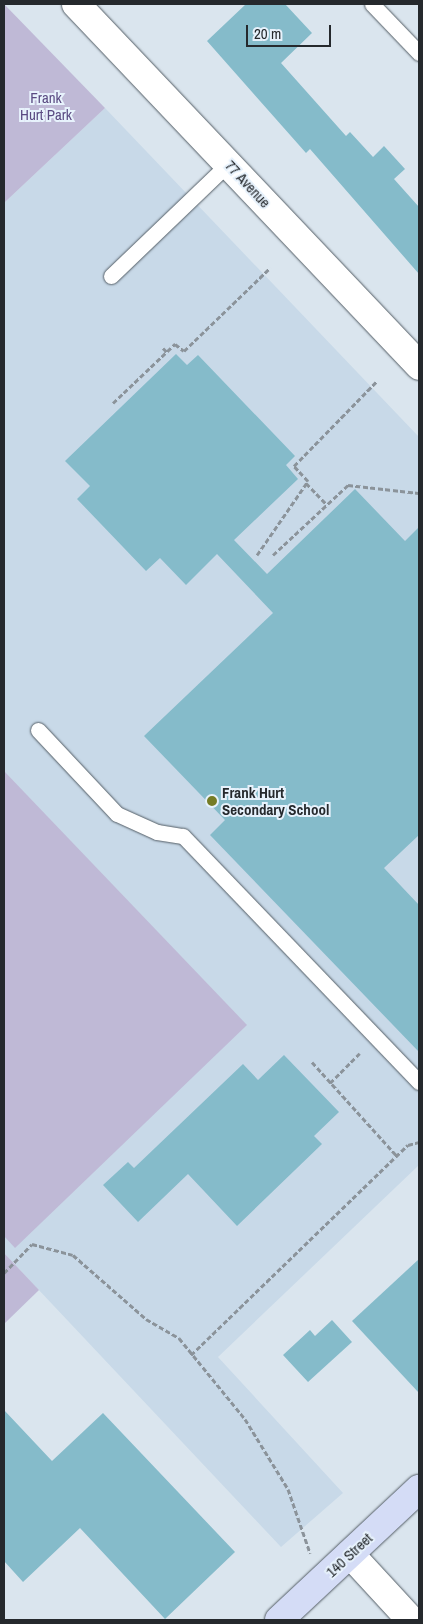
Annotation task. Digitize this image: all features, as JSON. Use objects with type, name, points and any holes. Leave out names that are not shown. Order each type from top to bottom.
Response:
[{"type":"main road","name":"140 Street","points":[[279,1620],[419,1489]]},
{"type":"street","name":"77 Avenue","points":[[76,4],[229,163],[419,366]]},
{"type":"street","points":[[350,1554],[411,1620]]},
{"type":"lane","points":[[372,4],[419,54]]},
{"type":"lane","points":[[111,276],[229,163]]},
{"type":"lane","points":[[38,730],[117,814],[157,832],[183,836],[419,1082]]},
{"type":"path","points":[[113,403],[175,344],[184,351],[270,268]]},
{"type":"path","points":[[164,348],[167,352]]},
{"type":"path","points":[[326,504],[306,483],[294,466],[378,381]]},
{"type":"path","points":[[257,555],[306,483]]},
{"type":"path","points":[[273,555],[348,485],[419,493]]},
{"type":"path","points":[[330,1083],[362,1052]]},
{"type":"path","points":[[312,1062],[396,1156]]},
{"type":"path","points":[[191,1355],[396,1156],[419,1142]]},
{"type":"path","points":[[4,1273],[32,1244],[73,1255],[146,1319],[179,1338],[245,1419],[288,1489],[305,1548],[315,1558]]},
{"type":"shaded area","name":"Frank Hurt Secondary School","points":[[105,108],[419,437],[419,1165],[218,1357],[343,1493],[281,1547],[4,1253],[4,203]]},
{"type":"green space","name":"Frank Hurt Park","points":[[4,4],[105,108],[4,203]]},
{"type":"green space","points":[[4,771],[247,1025],[15,1248],[4,1236]]},
{"type":"green space","points":[[4,1253],[39,1290],[4,1324]]},
{"type":"building","points":[[246,4],[285,4],[312,33],[281,63],[346,136],[350,132],[373,157],[384,146],[405,169],[394,179],[419,207],[419,274],[310,149],[306,153],[207,41]]},
{"type":"building","points":[[176,354],[187,365],[198,355],[295,456],[286,465],[298,479],[234,540],[267,574],[355,489],[405,541],[419,527],[419,835],[384,868],[419,905],[419,1052],[210,835],[225,820],[144,736],[273,613],[217,554],[186,585],[160,558],[146,571],[77,499],[90,486],[65,461]]},
{"type":"building","points":[[284,1055],[339,1112],[314,1136],[322,1144],[237,1226],[188,1174],[138,1222],[103,1185],[128,1162],[134,1168],[243,1064],[258,1080]]},
{"type":"building","points":[[419,1259],[419,1393],[352,1321]]},
{"type":"building","points":[[332,1320],[352,1342],[308,1382],[283,1355],[310,1330],[315,1336]]},
{"type":"building","points":[[4,1410],[52,1461],[103,1413],[235,1552],[165,1619],[80,1528],[23,1582],[4,1561]]},
{"type":"place","name":"Frank Hurt Secondary School","points":[[212,801]]}]
